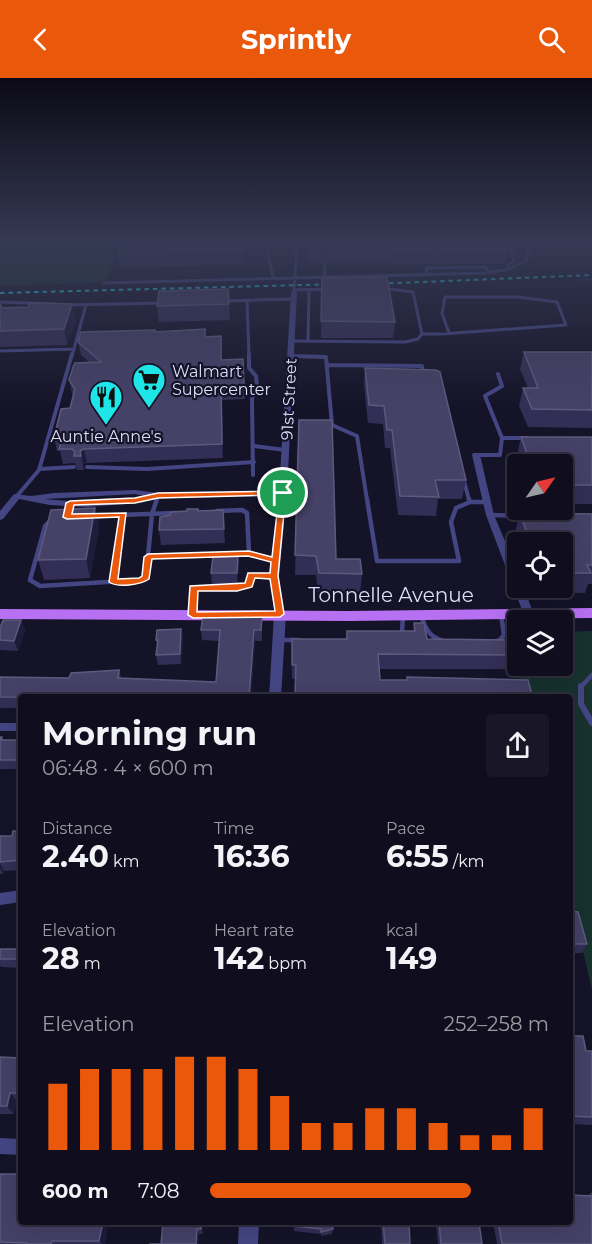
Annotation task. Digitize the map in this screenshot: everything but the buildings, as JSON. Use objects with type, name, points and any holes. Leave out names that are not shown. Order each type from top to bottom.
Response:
[{"type":"main road","name":"Tonnelle Avenue","points":[[573,614],[592,613]]},
{"type":"main road","name":"Tonnelle Avenue","points":[[0,614],[403,616],[507,614]]},
{"type":"street","name":"91st Street","points":[[275,694],[280,614],[274,576],[283,493],[294,298]]},
{"type":"street","points":[[476,455],[490,515],[507,558]]},
{"type":"street","points":[[33,498],[135,492],[158,495],[283,493]]},
{"type":"street","points":[[1,513],[17,496],[69,506],[135,501],[158,495]]},
{"type":"street","points":[[0,727],[18,727]]},
{"type":"street","points":[[0,899],[18,896]]},
{"type":"street","points":[[0,1146],[18,1147]]},
{"type":"street","points":[[248,1244],[249,1225]]},
{"type":"lane","points":[[213,301],[258,298]]},
{"type":"lane","points":[[308,341],[309,298]]},
{"type":"lane","points":[[414,298],[422,334]]},
{"type":"lane","points":[[445,298],[442,313],[449,333]]},
{"type":"lane","points":[[292,341],[405,342],[418,339],[422,334],[566,325],[557,302],[529,298]]},
{"type":"lane","points":[[247,300],[249,368],[256,376],[257,386],[252,399],[254,475]]},
{"type":"lane","points":[[0,302],[86,305],[169,302]]},
{"type":"lane","points":[[17,496],[39,469],[86,305]]},
{"type":"lane","points":[[0,351],[74,349]]},
{"type":"lane","points":[[291,356],[326,357],[332,425],[357,436],[377,561],[459,561],[451,522],[456,508],[470,502],[487,502]]},
{"type":"lane","points":[[327,365],[422,366],[423,375],[432,381]]},
{"type":"lane","points":[[476,455],[500,455],[502,438],[485,396],[502,386],[498,374]]},
{"type":"lane","points":[[502,438],[536,439]]},
{"type":"lane","points":[[254,446],[285,450]]},
{"type":"lane","points":[[87,467],[147,469],[254,462]]},
{"type":"lane","points":[[39,469],[74,467]]},
{"type":"lane","points":[[461,467],[470,502]]},
{"type":"lane","points":[[60,518],[48,521],[45,526],[30,580],[40,586],[141,580],[146,577],[152,513],[158,495]]},
{"type":"lane","points":[[208,512],[242,510],[246,513],[249,553]]},
{"type":"lane","points":[[90,516],[186,512]]},
{"type":"lane","points":[[113,582],[123,514]]},
{"type":"lane","points":[[490,515],[507,515]]},
{"type":"lane","points":[[148,557],[249,553],[276,561]]},
{"type":"lane","points":[[193,615],[193,588],[237,588],[249,585],[251,575],[274,576]]},
{"type":"lane","points":[[485,642],[496,642],[504,635],[501,614]]},
{"type":"lane","points":[[420,615],[425,629],[433,639],[453,641]]},
{"type":"lane","points":[[390,638],[402,632],[403,616]]},
{"type":"lane","points":[[277,640],[310,640]]},
{"type":"lane","points":[[592,675],[585,678],[578,693],[581,708],[592,723]]},
{"type":"green space","points":[[592,631],[592,990],[573,909],[573,694],[522,694],[518,676],[573,676],[573,632]]},
{"type":"place","name":"Walmart Supercenter","points":[[149,409]]},
{"type":"place","name":"Auntie Anne's","points":[[106,426]]},
{"type":"route","points":[[283,493],[158,495],[135,501],[70,503],[67,517],[123,514],[113,582],[141,580],[146,577],[148,557],[249,553],[276,561],[274,576],[251,575],[249,585],[237,588],[193,588],[193,615],[280,614],[274,576],[276,561],[283,493]]}]
